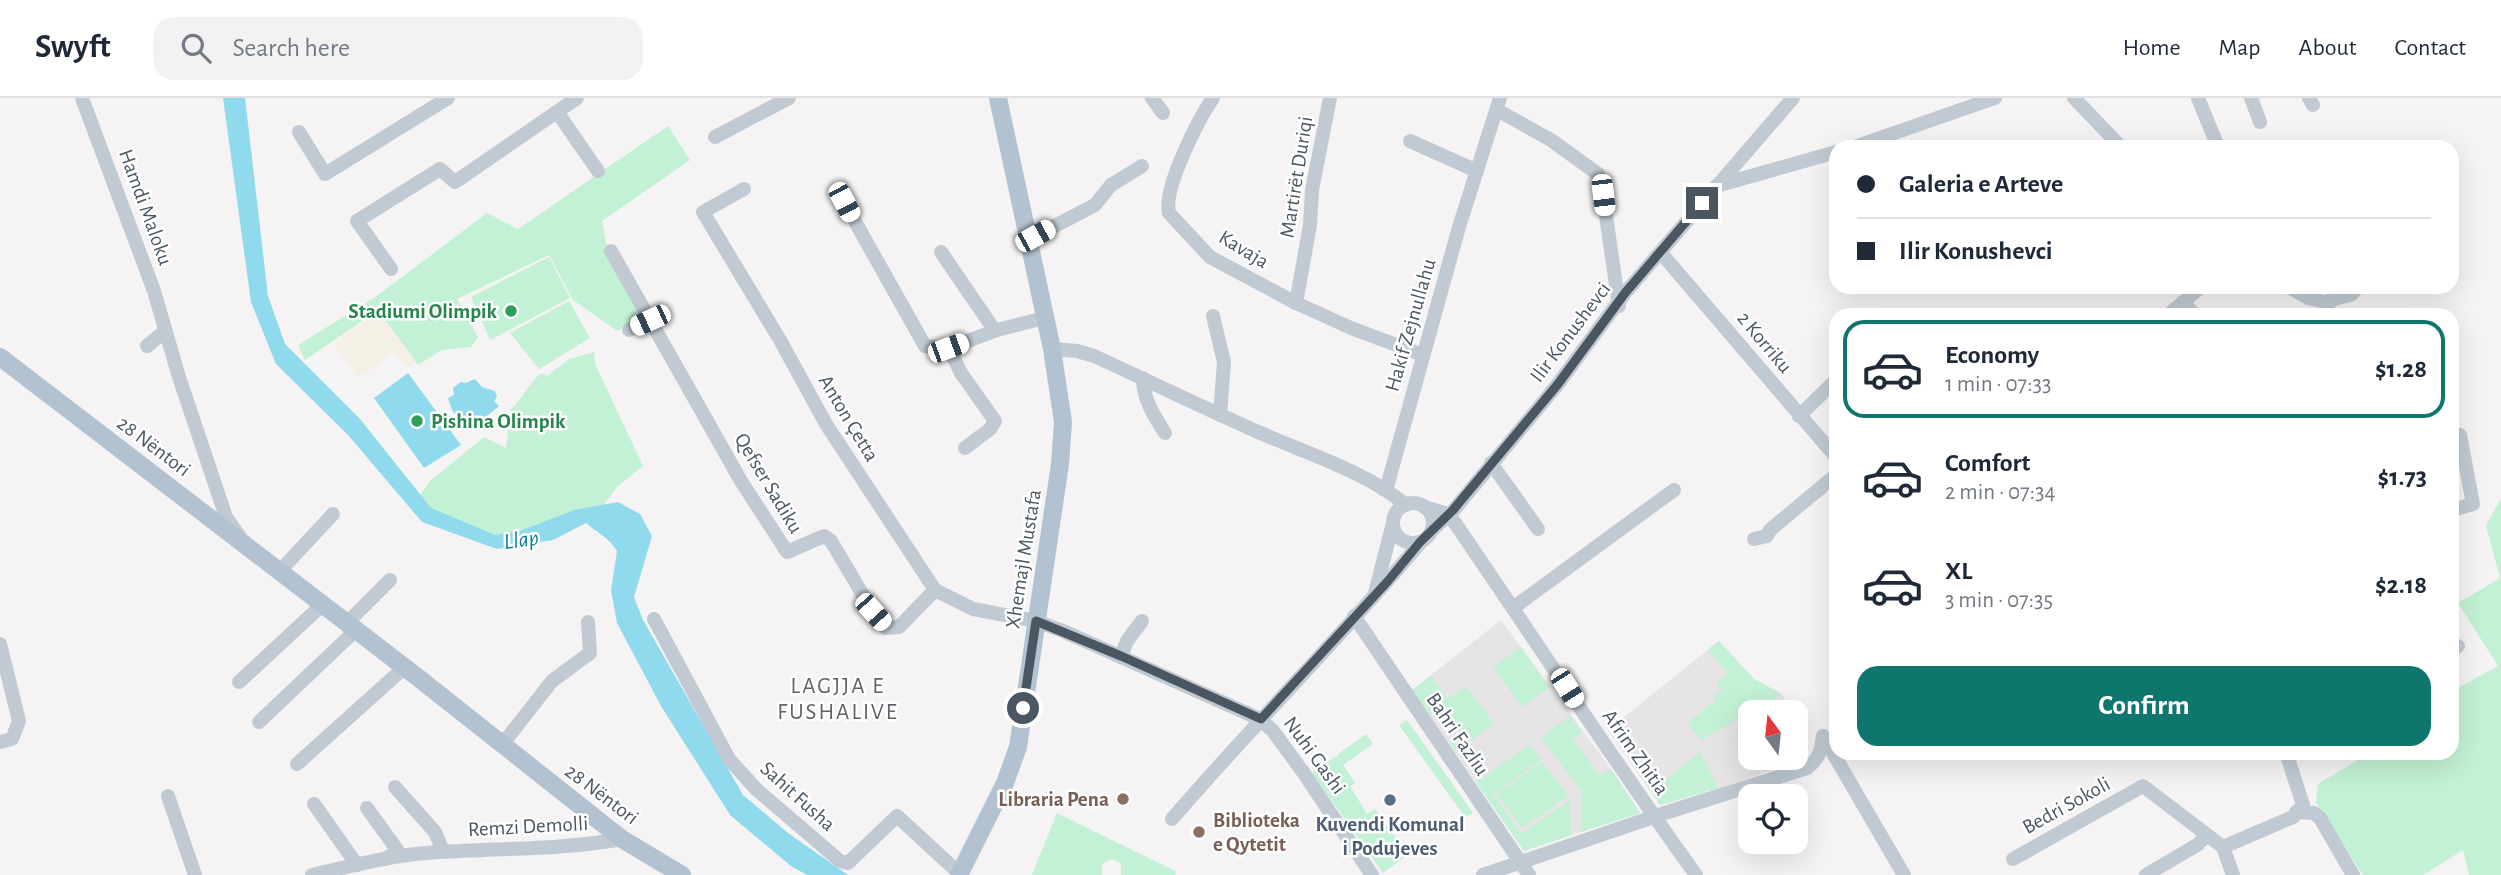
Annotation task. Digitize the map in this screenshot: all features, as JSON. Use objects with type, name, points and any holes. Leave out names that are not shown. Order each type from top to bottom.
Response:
[{"type":"main road","name":"Xhemajl Mustafa","points":[[960,874],[1014,759],[1060,464],[1063,422],[1052,349],[998,98]]},
{"type":"main road","name":"28 Nëntori","points":[[0,357],[405,667],[622,839],[682,875]]},
{"type":"street","name":"Hamdi Maloku","points":[[82,98],[154,291],[164,332],[226,517],[243,542]]},
{"type":"street","points":[[299,132],[325,174],[448,98]]},
{"type":"street","points":[[391,269],[357,221],[440,169],[455,182],[577,98]]},
{"type":"street","points":[[715,137],[789,98]]},
{"type":"street","points":[[1152,98],[1163,113]]},
{"type":"street","name":"Kavaja","points":[[1213,98],[1173,178],[1167,204],[1169,213],[1210,257],[1296,303],[1351,328],[1423,355]]},
{"type":"street","name":"Martirët Duriqi","points":[[1296,303],[1310,225],[1312,190],[1330,98]]},
{"type":"street","name":"Ilir Konushevci","points":[[1448,514],[1558,384],[1625,293],[1793,98]]},
{"type":"street","points":[[1875,140],[1995,98]]},
{"type":"street","points":[[2074,98],[2114,140]]},
{"type":"street","points":[[2198,98],[2215,140]]},
{"type":"street","points":[[2251,98],[2260,122]]},
{"type":"street","points":[[1498,104],[1598,174],[1619,304]]},
{"type":"street","name":"Hakif Zejnullahu","points":[[1383,489],[1388,483],[1498,104]]},
{"type":"street","points":[[557,112],[598,171]]},
{"type":"street","points":[[1409,141],[1477,170]]},
{"type":"street","points":[[1716,186],[1829,154]]},
{"type":"street","points":[[1028,240],[1095,205],[1111,185],[1142,166]]},
{"type":"street","name":"Anton Çetta","points":[[744,189],[703,212],[780,340],[826,424],[935,590]]},
{"type":"street","points":[[844,202],[925,346],[948,348],[995,331],[1044,318]]},
{"type":"street","name":"Qefser Sadiku","points":[[611,251],[741,481],[786,552],[824,536],[831,541],[873,612],[887,628],[900,627],[935,590]]},
{"type":"street","points":[[941,252],[995,331]]},
{"type":"street","name":"2 Korriku","points":[[1661,253],[1829,449]]},
{"type":"street","points":[[2176,308],[2193,294]]},
{"type":"street","points":[[2301,294],[2326,308]]},
{"type":"street","points":[[2330,308],[2351,294]]},
{"type":"street","points":[[2183,302],[2188,308]]},
{"type":"street","points":[[1213,316],[1223,362],[1220,415]]},
{"type":"street","points":[[629,330],[650,320]]},
{"type":"street","points":[[147,346],[164,332]]},
{"type":"street","points":[[948,348],[961,373],[995,421],[990,429],[965,448]]},
{"type":"street","points":[[1052,349],[1094,356],[1324,460],[1383,489],[1406,505]]},
{"type":"street","points":[[1143,378],[1143,390],[1165,433]]},
{"type":"street","points":[[1799,416],[1829,387]]},
{"type":"street","points":[[2459,508],[2473,504],[2460,435]]},
{"type":"street","points":[[1491,463],[1538,529]]},
{"type":"street","points":[[1754,539],[1767,536],[1770,530],[1829,481]]},
{"type":"street","points":[[1513,608],[1674,490]]},
{"type":"street","points":[[1376,593],[1394,520],[1398,511],[1412,504],[1448,514],[1426,539],[1420,542],[1409,543],[1399,537],[1394,520]]},
{"type":"street","points":[[1424,507],[1432,517],[1432,530]]},
{"type":"street","points":[[279,572],[333,514]]},
{"type":"street","name":"Afrim Zhitia","points":[[1448,514],[1555,668],[1591,727],[1696,875]]},
{"type":"street","points":[[1172,818],[1420,542]]},
{"type":"street","points":[[259,722],[352,626],[390,580]]},
{"type":"street","points":[[935,590],[973,609],[1036,621]]},
{"type":"street","points":[[239,682],[322,605]]},
{"type":"street","name":"Bahri Fazliu","points":[[1354,616],[1529,875]]},
{"type":"street","name":"Sahit Fusha","points":[[654,619],[729,759],[756,789],[840,861],[848,863],[897,817],[960,874]]},
{"type":"street","name":"Nuhi Gashi","points":[[1036,621],[1261,719],[1303,772],[1372,875]]},
{"type":"street","points":[[1121,656],[1127,641],[1142,621]]},
{"type":"street","points":[[499,743],[509,736],[552,681],[590,653],[588,622]]},
{"type":"street","points":[[0,644],[19,721],[12,739],[0,741]]},
{"type":"street","points":[[297,764],[405,667]]},
{"type":"street","points":[[1483,875],[1807,768],[1816,762],[1821,752],[1823,736],[1829,746]]},
{"type":"street","points":[[1837,760],[1904,875]]},
{"type":"street","points":[[2233,875],[2223,847],[2293,817],[2303,805],[2289,760]]},
{"type":"street","name":"Bedri Sokoli","points":[[2013,859],[2143,786],[2223,847]]},
{"type":"street","name":"Remzi Demolli","points":[[395,787],[435,832],[441,846],[437,852]]},
{"type":"street","points":[[168,796],[195,875]]},
{"type":"street","points":[[314,804],[353,870]]},
{"type":"street","points":[[367,808],[398,851],[384,860]]},
{"type":"street","points":[[2296,813],[2314,813],[2320,818],[2353,875]]},
{"type":"street","points":[[2146,875],[2197,845],[2207,835]]},
{"type":"street","name":"Remzi Demolli","points":[[312,875],[353,870],[384,860],[437,852],[566,846],[622,839]]},
{"type":"shaded area","points":[[1501,620],[1611,769],[1640,813],[1524,851],[1412,690]]},
{"type":"shaded area","points":[[1719,641],[1754,679],[1782,694],[1785,700],[1738,700],[1738,770],[1772,770],[1660,805],[1608,730]]},
{"type":"green space","points":[[668,126],[690,160],[602,221],[608,252],[644,316],[617,331],[573,300],[549,255],[457,299],[478,337],[471,347],[442,350],[418,365],[378,310],[305,360],[298,345],[374,298],[487,213],[518,229]]},
{"type":"green space","name":"Stadiumi Olimpik","points":[[549,257],[570,298],[490,340],[471,297]]},
{"type":"green space","points":[[569,301],[590,338],[539,369],[510,333]]},
{"type":"green space","points":[[594,352],[595,364],[643,466],[618,486],[603,506],[497,541],[428,515],[417,500],[430,481],[484,437],[506,448],[511,409],[537,377],[541,373],[547,376],[569,359]]},
{"type":"green space","points":[[2501,498],[2501,875],[2469,875],[2463,850],[2423,875],[2363,875],[2316,802],[2318,784],[2358,760],[2459,760],[2459,687],[2498,666],[2459,605],[2500,578],[2486,526]]},
{"type":"green space","points":[[1719,641],[1754,679],[1782,694],[1771,700],[1738,700],[1738,719],[1701,740],[1687,723],[1716,700],[1713,696],[1722,690],[1716,683],[1728,673],[1707,650]]},
{"type":"green space","points":[[1521,647],[1549,688],[1522,707],[1493,667]]},
{"type":"green space","points":[[1431,676],[1448,699],[1466,686],[1494,724],[1455,752],[1449,743],[1461,734],[1442,708],[1430,716],[1412,690]]},
{"type":"green space","points":[[1570,716],[1582,732],[1573,739],[1600,776],[1611,769],[1640,813],[1581,832],[1581,790],[1541,738]]},
{"type":"green space","points":[[1407,720],[1473,813],[1465,817],[1399,725]]},
{"type":"green space","points":[[1366,734],[1373,744],[1343,765],[1355,783],[1350,786],[1367,814],[1375,809],[1408,855],[1383,873],[1312,773],[1336,756],[1341,762],[1337,755]]},
{"type":"green space","points":[[1530,744],[1541,760],[1493,794],[1521,834],[1570,800],[1571,835],[1524,851],[1476,782]]},
{"type":"green space","points":[[1700,752],[1719,788],[1660,805],[1639,773],[1645,768],[1660,785]]},
{"type":"green space","points":[[1542,762],[1568,796],[1522,828],[1496,794]]},
{"type":"green space","points":[[1057,813],[1177,872],[1175,875],[1121,875],[1121,863],[1111,859],[1102,864],[1102,875],[1032,875]]},
{"type":"sand","points":[[378,312],[415,362],[407,368],[395,352],[359,378],[334,344]]},
{"type":"water","name":"Llap","points":[[223,98],[245,98],[268,296],[285,344],[360,419],[431,508],[495,535],[520,531],[574,510],[618,502],[640,514],[652,536],[634,597],[643,620],[743,795],[788,833],[848,875],[807,875],[791,866],[730,815],[661,706],[617,623],[611,590],[617,551],[607,539],[586,523],[553,540],[497,549],[422,522],[348,435],[276,364],[251,302]]},
{"type":"water","name":"Pishina Olimpik","points":[[408,373],[461,445],[424,468],[374,398]]},
{"type":"water","points":[[475,379],[482,387],[495,391],[497,397],[494,401],[499,406],[475,426],[466,429],[452,410],[448,398],[454,395],[453,388],[461,382]]},
{"type":"place","name":"Stadiumi Olimpik","points":[[511,311]]},
{"type":"place","name":"Pishina Olimpik","points":[[417,421]]},
{"type":"place","name":"Libraria Pena","points":[[1123,799]]},
{"type":"place","name":"Kuvendi Komunal i Podujeves","points":[[1390,800]]},
{"type":"place","name":"Biblioteka e Qytetit","points":[[1199,832]]},
{"type":"district","name":"LAGJJA E FUSHALIVE","points":[[838,698]]},
{"type":"route","points":[[1023,708],[1036,621],[1261,719],[1388,581],[1420,542],[1453,510],[1558,384],[1625,293],[1702,203]]}]
